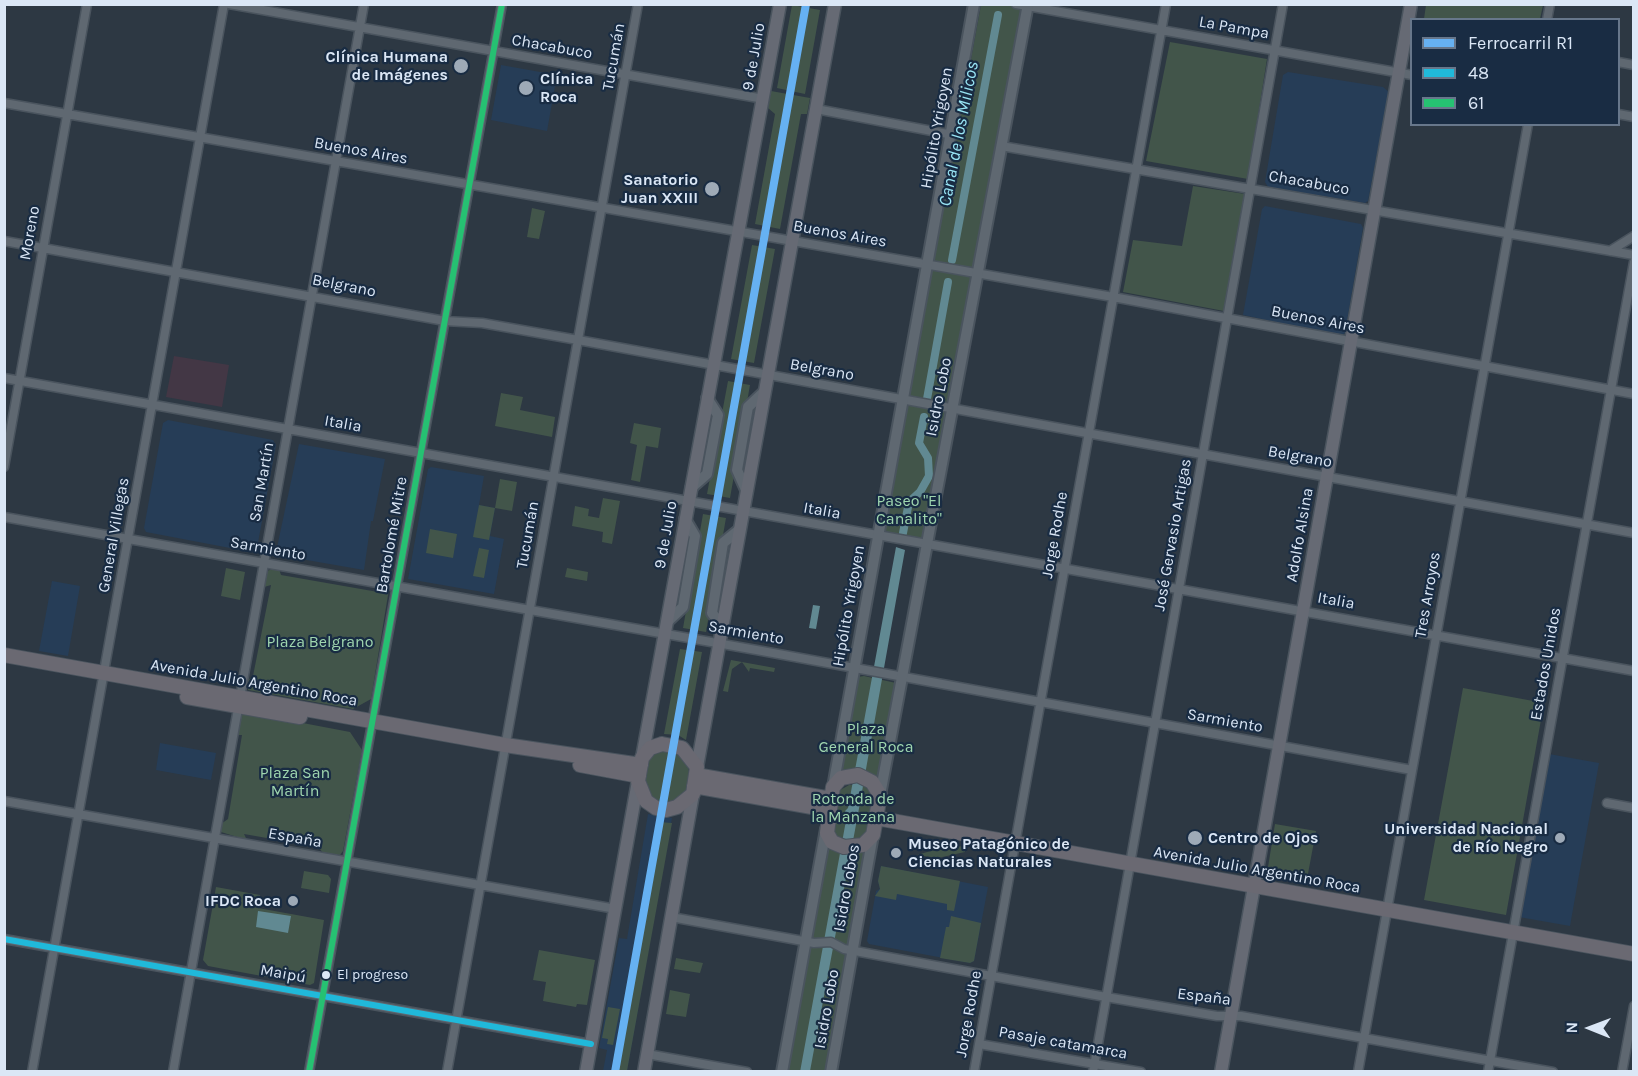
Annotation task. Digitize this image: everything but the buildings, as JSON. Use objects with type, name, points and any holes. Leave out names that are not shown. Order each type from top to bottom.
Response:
[{"type":"main road","name":"9 de Julio","points":[[586,1071],[780,4]]},
{"type":"main road","points":[[644,1071],[742,512],[835,4]]},
{"type":"main road","name":"Adolfo Alsina","points":[[1221,1071],[1375,209],[1405,74],[1410,24]]},
{"type":"main road","name":"Avenida Julio Argentino Roca","points":[[4,655],[104,677]]},
{"type":"main road","name":"Avenida Julio Argentino Roca","points":[[4,663],[104,677],[372,726],[640,770]]},
{"type":"main road","points":[[673,744],[686,752],[695,780],[677,807],[661,810],[646,801],[640,770],[656,746],[673,744]]},
{"type":"main road","points":[[695,780],[831,799],[841,777],[858,775],[872,782],[880,795]]},
{"type":"main road","name":"Isidro Lobos","points":[[873,835],[880,795]]},
{"type":"main road","name":"Hipólito Yrigoyen","points":[[826,826],[831,799]]},
{"type":"main road","name":"Avenida Julio Argentino Roca","points":[[876,815],[1388,906],[1634,954]]},
{"type":"main road","points":[[826,826],[829,837],[843,848],[863,845],[873,835]]},
{"type":"main road","name":"Avenida Julio Argentino Roca","points":[[1513,929],[1634,946]]},
{"type":"street","name":"Moreno","points":[[4,467],[87,4]]},
{"type":"street","name":"General Villegas","points":[[32,1071],[224,4]]},
{"type":"street","name":"Chacabuco","points":[[229,4],[764,99]]},
{"type":"street","name":"San Martín","points":[[173,1071],[310,295],[364,4]]},
{"type":"street","name":"Bartolomé Mitre","points":[[309,1071],[502,4]]},
{"type":"street","name":"Tucumán","points":[[447,1071],[638,4]]},
{"type":"street","name":"Hipólito Yrigoyen","points":[[831,799],[975,4]]},
{"type":"street","name":"Jorge Rodhe","points":[[974,1071],[1166,4]]},
{"type":"street","name":"José Gervasio Artigas","points":[[1094,1067],[1283,4]]},
{"type":"street","name":"La Pampa","points":[[1024,5],[1405,74]]},
{"type":"street","name":"Isidro Lobo","points":[[880,795],[1001,146],[1024,5]]},
{"type":"street","name":"Buenos Aires","points":[[4,103],[1227,317],[1634,394]]},
{"type":"street","points":[[816,109],[953,135]]},
{"type":"street","name":"Tres Arroyos","points":[[1358,1071],[1528,126]]},
{"type":"street","name":"Chacabuco","points":[[1001,146],[1634,255]]},
{"type":"street","points":[[1611,251],[1634,236]]},
{"type":"street","name":"Belgrano","points":[[4,241],[445,321],[482,323],[578,340],[1634,533]]},
{"type":"street","name":"Estados Unidos","points":[[1488,1071],[1634,262]]},
{"type":"street","name":"Italia","points":[[4,378],[1634,671]]},
{"type":"street","name":"Sarmiento","points":[[4,518],[529,611],[666,628],[719,644],[1412,770]]},
{"type":"street","name":"España","points":[[4,801],[616,909]]},
{"type":"street","points":[[1607,803],[1634,808]]},
{"type":"street","name":"Hipólito Yrigoyen","points":[[782,1071],[826,826]]},
{"type":"street","name":"Isidro Lobos","points":[[852,951],[873,835]]},
{"type":"street","points":[[671,917],[805,941]]},
{"type":"street","name":"Maipú","points":[[4,939],[591,1044]]},
{"type":"street","name":"España","points":[[805,941],[831,942],[840,948],[852,951],[1106,997],[1553,1071]]},
{"type":"street","name":"Isidro Lobo","points":[[831,1071],[852,951]]},
{"type":"street","points":[[1622,1071],[1634,1006]]},
{"type":"street","name":"Pasaje catamarca","points":[[979,1044],[1094,1067],[1141,1071]]},
{"type":"street","points":[[647,1054],[747,1071]]},
{"type":"shaded area","name":"Clínica Roca","points":[[501,65],[557,75],[547,131],[491,120]]},
{"type":"shaded area","points":[[1288,72],[1383,87],[1389,92],[1368,201],[1365,203],[1268,187],[1265,182],[1283,75]]},
{"type":"shaded area","points":[[1265,206],[1361,224],[1363,228],[1345,333],[1341,336],[1243,315],[1262,209]]},
{"type":"shaded area","points":[[174,356],[229,365],[222,407],[166,397]]},
{"type":"shaded area","points":[[168,420],[273,440],[276,445],[257,548],[251,552],[146,532],[144,528],[163,423]]},
{"type":"shaded area","points":[[299,444],[385,459],[373,521],[371,521],[364,570],[278,555],[276,552]]},
{"type":"shaded area","points":[[431,467],[484,476],[479,505],[495,508],[490,536],[504,539],[494,594],[408,579],[428,469]]},
{"type":"shaded area","points":[[896,547],[905,550],[858,814],[810,1071],[800,1072],[847,815],[845,811],[848,808]]},
{"type":"shaded area","points":[[52,581],[80,586],[68,656],[39,651]]},
{"type":"shaded area","points":[[813,605],[820,606],[816,629],[809,628]]},
{"type":"shaded area","points":[[160,743],[216,753],[211,780],[156,770]]},
{"type":"shaded area","name":"Universidad Nacional de Río Negro","points":[[1549,754],[1599,763],[1570,926],[1519,917]]},
{"type":"shaded area","points":[[648,814],[672,818],[627,1071],[603,1071],[607,1050],[599,1048],[619,938],[627,939]]},
{"type":"shaded area","points":[[881,866],[988,887],[974,961],[970,963],[869,944],[867,941],[876,891],[880,889],[878,881]]},
{"type":"shaded area","points":[[258,911],[291,916],[288,933],[256,927]]},
{"type":"green space","points":[[1426,4],[1543,5],[1540,18],[1424,18]]},
{"type":"green space","points":[[792,5],[820,10],[805,94],[777,88]]},
{"type":"green space","name":"Paseo \"El Canalito\"","points":[[981,5],[1022,5],[925,545],[883,534]]},
{"type":"green space","points":[[1170,42],[1267,59],[1248,179],[1146,161]]},
{"type":"green space","points":[[771,91],[810,98],[807,114],[801,114],[780,229],[755,224],[775,114],[768,108]]},
{"type":"green space","points":[[1193,186],[1245,194],[1224,311],[1123,292],[1133,240],[1182,246]]},
{"type":"green space","points":[[532,208],[545,211],[539,239],[527,237]]},
{"type":"green space","points":[[752,245],[775,249],[754,363],[731,359]]},
{"type":"green space","points":[[728,381],[750,385],[730,498],[707,494]]},
{"type":"green space","points":[[501,393],[523,397],[520,410],[555,417],[552,437],[495,426]]},
{"type":"green space","points":[[634,423],[661,428],[658,448],[646,446],[640,482],[631,480],[637,445],[630,443]]},
{"type":"green space","points":[[500,479],[517,482],[512,511],[495,508]]},
{"type":"green space","points":[[603,498],[620,501],[612,544],[602,542],[603,532],[572,526],[575,506],[589,509],[588,516],[599,518]]},
{"type":"green space","points":[[479,505],[495,508],[489,540],[473,537]]},
{"type":"green space","points":[[703,514],[726,518],[706,632],[683,628]]},
{"type":"green space","points":[[430,529],[457,534],[453,558],[426,553]]},
{"type":"green space","points":[[479,548],[489,550],[484,578],[473,576]]},
{"type":"green space","points":[[226,568],[245,572],[240,600],[221,596]]},
{"type":"green space","points":[[567,568],[588,572],[587,581],[565,577]]},
{"type":"green space","name":"Plaza Belgrano","points":[[279,569],[281,575],[378,592],[377,586],[389,589],[371,699],[353,709],[248,690],[247,681],[253,676],[271,585],[264,587],[267,571]]},
{"type":"green space","points":[[680,649],[702,652],[686,740],[678,735],[664,734]]},
{"type":"green space","points":[[731,660],[742,662],[732,669],[728,692],[723,691]]},
{"type":"green space","points":[[742,662],[775,668],[774,672],[750,668],[749,672]]},
{"type":"green space","name":"Plaza General Roca","points":[[864,676],[896,683],[879,782],[842,775],[838,770],[857,677]]},
{"type":"green space","points":[[1463,688],[1544,703],[1506,915],[1424,900]]},
{"type":"green space","name":"Plaza San Martín","points":[[245,712],[350,732],[362,750],[343,851],[340,855],[324,854],[318,847],[244,834],[247,840],[221,832],[221,824],[228,819],[242,735],[237,735],[240,716]]},
{"type":"green space","points":[[675,750],[688,762],[686,793],[676,804],[657,805],[643,787],[647,761],[654,752]]},
{"type":"green space","name":"Rotonda de la Manzana","points":[[849,785],[862,785],[869,790],[873,799],[868,830],[863,838],[854,841],[835,836],[830,824],[837,792]]},
{"type":"green space","points":[[659,822],[672,823],[627,1071],[614,1071]]},
{"type":"green space","points":[[1275,824],[1316,831],[1307,879],[1273,873],[1268,867]]},
{"type":"green space","points":[[951,845],[965,847],[965,852],[938,858],[917,855]]},
{"type":"green space","points":[[828,847],[861,851],[864,854],[828,1071],[785,1071]]},
{"type":"green space","points":[[881,866],[960,881],[954,911],[947,910],[947,904],[897,894],[896,900],[875,896],[880,889],[878,881]]},
{"type":"green space","points":[[304,871],[328,875],[331,879],[329,893],[301,888]]},
{"type":"green space","points":[[216,887],[260,895],[258,908],[324,920],[314,983],[310,985],[208,966],[203,960]]},
{"type":"green space","points":[[951,916],[981,923],[974,961],[970,963],[940,958],[946,927],[949,927]]},
{"type":"green space","points":[[539,950],[595,960],[587,1005],[577,1004],[576,1007],[543,1001],[546,982],[533,980]]},
{"type":"green space","points":[[676,958],[703,963],[700,973],[674,969]]},
{"type":"green space","points":[[670,990],[690,994],[686,1017],[666,1014]]},
{"type":"green space","points":[[608,1007],[620,1009],[613,1045],[607,1044],[608,1039],[602,1038]]},
{"type":"waterway","name":"Canal de los Milicos","points":[[952,260],[998,15]]},
{"type":"waterway","name":"Canal de los Milicos","points":[[927,399],[948,282]]},
{"type":"waterway","name":"Canal de los Milicos","points":[[903,533],[909,502],[920,492],[929,476],[928,458],[919,443],[924,417]]},
{"type":"rail line","name":"R1","points":[[615,1072],[806,4]]},
{"type":"transit line","name":"61","points":[[309,1072],[502,4]]},
{"type":"transit line","name":"48","points":[[4,939],[591,1044]]},
{"type":"place","name":"Clínica Humana de Imágenes","points":[[461,66]]},
{"type":"place","name":"Clínica Roca","points":[[526,88]]},
{"type":"place","name":"Sanatorio Juan XXIII","points":[[712,189]]},
{"type":"place","name":"Centro de Ojos","points":[[1195,838]]},
{"type":"place","name":"Universidad Nacional de Río Negro","points":[[1560,838]]},
{"type":"place","name":"Museo Patagónico de Ciencias Naturales","points":[[896,853]]},
{"type":"place","name":"IFDC Roca","points":[[293,901]]},
{"type":"place","name":"El progreso","points":[[326,975]]}]
